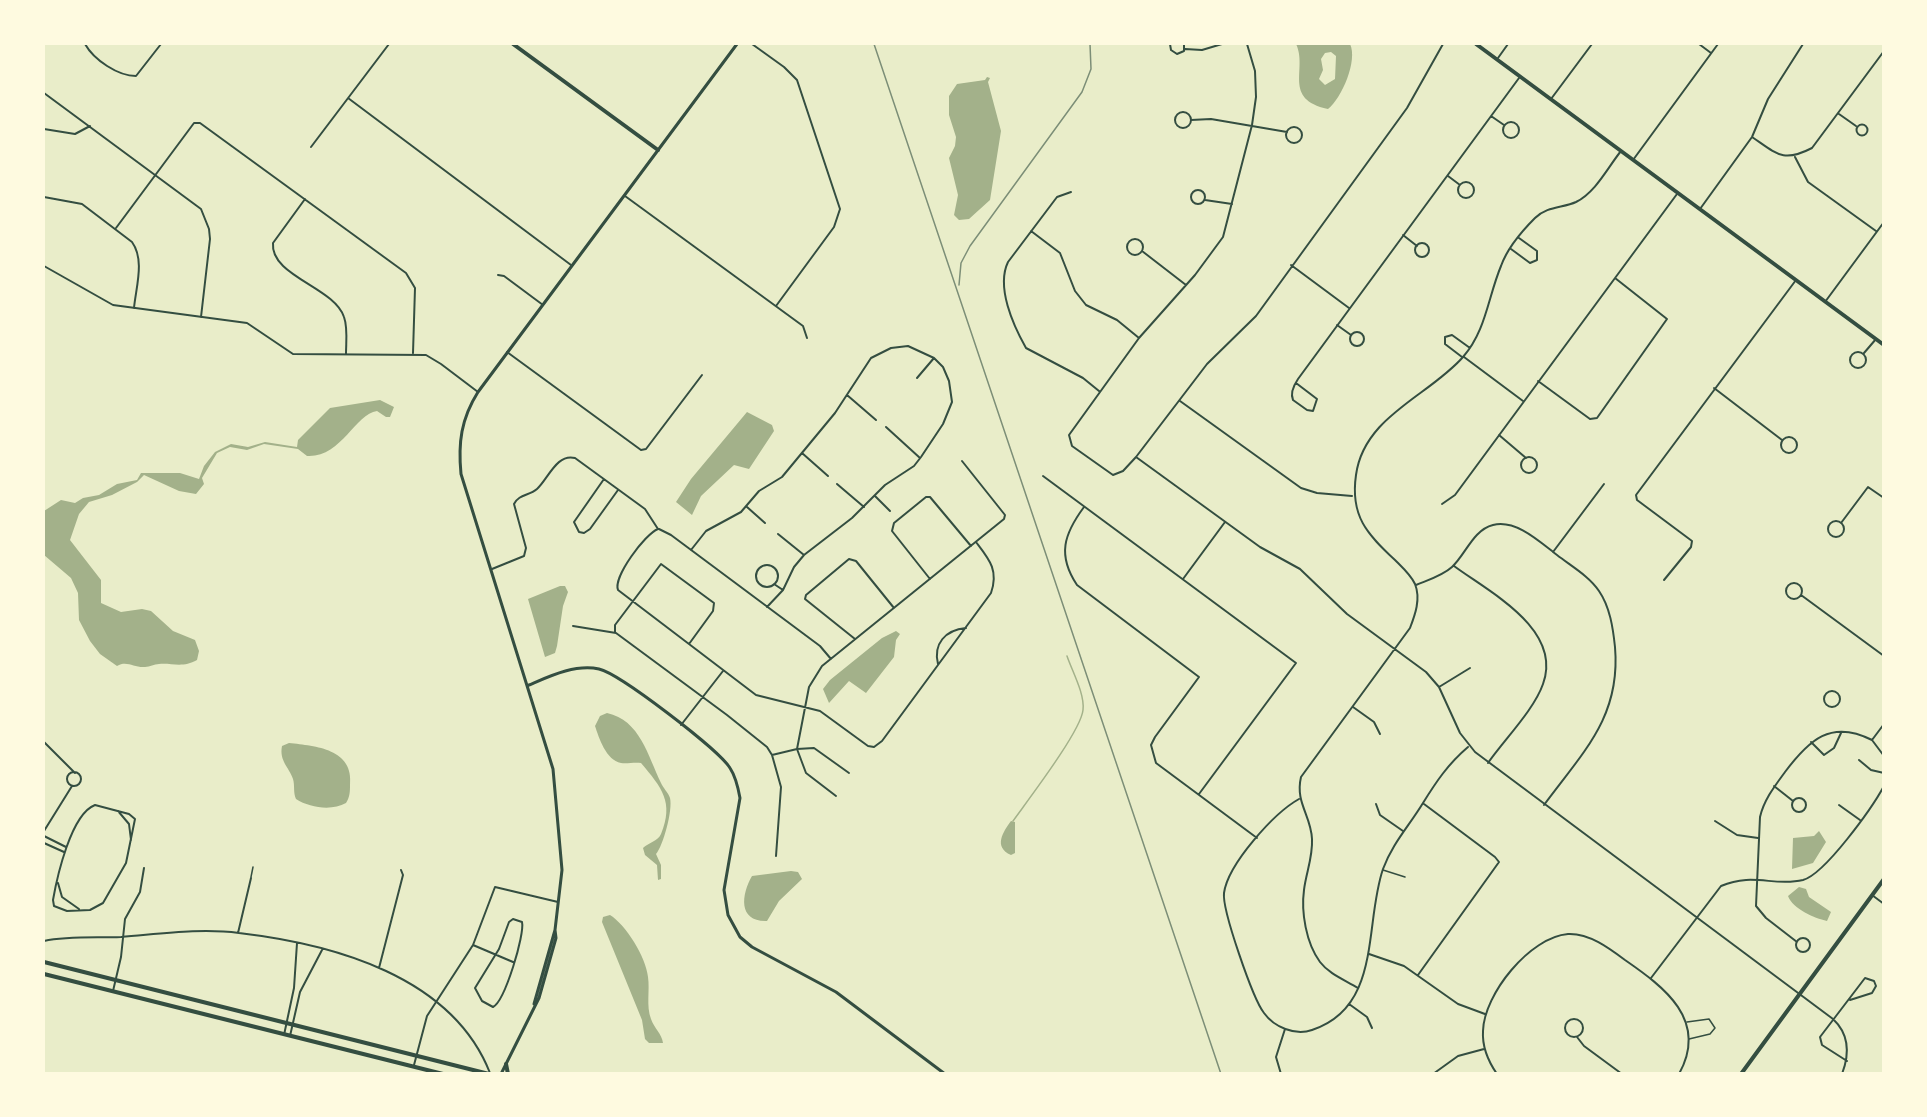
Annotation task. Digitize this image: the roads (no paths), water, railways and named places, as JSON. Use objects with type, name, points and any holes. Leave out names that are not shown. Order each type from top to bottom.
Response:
[{"type":"main road","points":[[513,44],[658,150]]},
{"type":"main road","points":[[1476,44],[1883,344]]},
{"type":"main road","points":[[1741,1074],[1884,879]]},
{"type":"main road","points":[[44,962],[417,1053],[490,1074]]},
{"type":"main road","points":[[44,974],[443,1074]]},
{"type":"main road","points":[[506,1064],[507,1074]]},
{"type":"street","points":[[84,44],[98,58],[123,76],[136,76],[161,44]]},
{"type":"street","points":[[311,147],[389,44]]},
{"type":"street","points":[[501,1074],[548,971],[556,938],[562,870],[553,769],[467,500],[458,447],[468,409],[478,392],[737,44]]},
{"type":"street","points":[[752,44],[784,67],[797,80],[840,210],[834,227],[776,306]]},
{"type":"street","points":[[1170,44],[1174,54],[1179,54],[1185,49],[1202,50],[1222,44]]},
{"type":"street","points":[[1184,44],[1185,49]]},
{"type":"street","points":[[1247,44],[1256,70],[1252,125],[1223,237],[1186,285],[1139,338],[1071,429],[1069,440],[1072,446],[1108,474],[1118,474],[1136,457],[1207,364],[1256,315],[1407,108],[1443,44]]},
{"type":"street","points":[[1497,59],[1508,44]]},
{"type":"street","points":[[1551,99],[1592,44]]},
{"type":"street","points":[[1699,44],[1711,53]]},
{"type":"street","points":[[1634,160],[1718,44]]},
{"type":"street","points":[[1700,209],[1752,137],[1768,99],[1803,44]]},
{"type":"street","points":[[1752,137],[1776,153],[1795,157],[1812,148],[1884,51]]},
{"type":"street","points":[[1879,58],[1884,62]]},
{"type":"street","points":[[1296,383],[1317,399],[1313,411],[1293,400],[1296,383],[1298,379],[1520,76]]},
{"type":"street","points":[[44,93],[201,209],[207,219],[210,239],[201,316]]},
{"type":"street","points":[[348,98],[572,266]]},
{"type":"street","points":[[1191,120],[1189,115],[1182,112],[1176,117],[1175,122],[1180,128],[1185,128],[1191,120],[1211,118],[1287,132]]},
{"type":"street","points":[[1839,114],[1857,127]]},
{"type":"street","points":[[1491,116],[1504,125]]},
{"type":"street","points":[[116,228],[194,123],[200,123],[411,280],[415,288],[412,353]]},
{"type":"street","points":[[1515,123],[1518,127],[1517,134],[1507,137],[1503,130],[1504,125],[1515,123]]},
{"type":"street","points":[[44,129],[75,134],[90,126]]},
{"type":"street","points":[[1297,127],[1302,132],[1302,138],[1293,143],[1287,138],[1287,132],[1290,128],[1297,127]]},
{"type":"street","points":[[1358,988],[1318,961],[1307,930],[1302,910],[1312,856],[1312,837],[1299,799],[1301,777],[1410,628],[1418,601],[1416,585],[1407,572],[1365,530],[1353,496],[1360,460],[1389,416],[1443,377],[1470,348],[1480,332],[1501,265],[1537,216],[1546,210],[1574,203],[1590,192],[1621,151]]},
{"type":"street","points":[[1795,157],[1808,182],[1876,231]]},
{"type":"street","points":[[1448,176],[1460,185]]},
{"type":"street","points":[[1467,182],[1472,184],[1473,194],[1467,198],[1462,196],[1459,190],[1460,185],[1467,182]]},
{"type":"street","points":[[1205,200],[1202,191],[1197,190],[1191,194],[1191,199],[1195,204],[1200,204],[1205,200],[1232,204]]},
{"type":"street","points":[[1071,192],[1057,197],[1008,262],[1003,279],[1021,339],[1032,353],[1083,378],[1099,391]]},
{"type":"street","points":[[1442,504],[1455,495],[1677,193]]},
{"type":"street","points":[[625,196],[803,326],[807,338]]},
{"type":"street","points":[[44,197],[82,204],[132,242],[139,256],[134,308]]},
{"type":"street","points":[[305,199],[273,243],[272,251],[280,264],[340,309],[346,326],[346,354]]},
{"type":"street","points":[[1825,302],[1884,222]]},
{"type":"street","points":[[1031,231],[1060,253],[1075,291],[1086,304],[1117,320],[1139,338]]},
{"type":"street","points":[[1403,235],[1417,246]]},
{"type":"street","points":[[1511,249],[1530,263],[1537,260],[1537,251],[1520,238]]},
{"type":"street","points":[[1142,251],[1138,255],[1131,254],[1128,247],[1130,242],[1136,240],[1141,242],[1142,251],[1186,285]]},
{"type":"street","points":[[1423,244],[1427,246],[1427,255],[1417,255],[1417,246],[1423,244]]},
{"type":"street","points":[[44,266],[72,280],[106,302],[247,324],[293,354],[412,353],[426,355],[478,392]]},
{"type":"street","points":[[1291,266],[1349,308]]},
{"type":"street","points":[[498,275],[504,276],[543,305]]},
{"type":"street","points":[[1538,381],[1592,420],[1597,418],[1667,319],[1615,278]]},
{"type":"street","points":[[1665,580],[1691,547],[1692,541],[1636,500],[1636,495],[1796,280]]},
{"type":"street","points":[[1337,325],[1351,335]]},
{"type":"street","points":[[1355,332],[1361,333],[1363,343],[1354,345],[1351,342],[1351,335],[1355,332]]},
{"type":"street","points":[[1470,348],[1452,335],[1445,337],[1445,344],[1523,401]]},
{"type":"street","points":[[1864,354],[1876,339]]},
{"type":"street","points":[[691,550],[706,531],[747,507],[765,486],[782,477],[847,395],[862,368],[881,351],[908,346],[934,358],[943,367],[949,381],[952,402],[942,424],[920,458],[804,555],[794,567],[783,590],[767,607]]},
{"type":"street","points":[[507,352],[641,450],[646,449],[702,375]]},
{"type":"street","points":[[1859,352],[1864,354],[1866,361],[1864,365],[1860,368],[1853,366],[1850,361],[1852,354],[1859,352]]},
{"type":"street","points":[[917,378],[934,358]]},
{"type":"street","points":[[1714,388],[1782,440]]},
{"type":"street","points":[[847,395],[876,420]]},
{"type":"street","points":[[1180,401],[1301,488],[1317,494],[1353,496]]},
{"type":"street","points":[[886,427],[920,458]]},
{"type":"street","points":[[1498,435],[1526,458],[1531,457],[1536,461],[1537,466],[1532,472],[1523,469],[1522,464],[1526,458]]},
{"type":"street","points":[[1792,437],[1797,443],[1796,448],[1790,452],[1785,451],[1781,445],[1782,440],[1792,437]]},
{"type":"street","points":[[802,453],[828,476]]},
{"type":"street","points":[[489,570],[524,556],[526,548],[514,504],[520,496],[538,488],[560,461],[568,456],[575,458],[645,509],[658,529],[691,550],[820,646],[831,659]]},
{"type":"street","points":[[1136,457],[1260,547],[1300,569],[1347,614],[1426,672],[1438,687],[1469,746],[1488,763],[1833,1019],[1844,1032],[1847,1042],[1847,1061],[1842,1074]]},
{"type":"street","points":[[836,796],[806,773],[797,749],[804,708],[813,679],[831,659],[1004,519],[1005,515],[962,461]]},
{"type":"street","points":[[1043,476],[1296,663],[1199,794]]},
{"type":"street","points":[[604,479],[574,522],[579,532],[584,533],[590,529],[618,490]]},
{"type":"street","points":[[837,484],[864,507]]},
{"type":"street","points":[[1553,552],[1604,484]]},
{"type":"street","points":[[1841,523],[1868,487],[1884,498]]},
{"type":"street","points":[[874,496],[890,511]]},
{"type":"street","points":[[930,579],[892,531],[894,523],[930,497],[971,546]]},
{"type":"street","points":[[747,507],[765,523]]},
{"type":"street","points":[[1084,507],[1068,531],[1065,547],[1066,564],[1077,585],[1200,677],[1151,745],[1156,763],[1257,838]]},
{"type":"street","points":[[1834,521],[1841,523],[1844,533],[1837,537],[1828,532],[1830,524],[1834,521]]},
{"type":"street","points":[[1183,579],[1225,522]]},
{"type":"street","points":[[1416,585],[1443,574],[1454,566],[1479,533],[1495,524],[1516,527],[1553,552],[1599,590],[1612,623],[1617,673],[1613,697],[1605,719],[1544,805]]},
{"type":"street","points":[[658,529],[648,536],[617,579],[618,590],[756,696],[825,714],[868,746],[874,747],[882,741],[991,593],[995,577],[990,560],[976,542]]},
{"type":"street","points":[[778,534],[804,555]]},
{"type":"street","points":[[855,639],[807,602],[806,595],[853,559],[894,608]]},
{"type":"street","points":[[615,632],[615,625],[661,564],[714,603],[713,611],[688,644]]},
{"type":"street","points":[[765,566],[773,568],[777,575],[774,584],[768,587],[760,585],[756,578],[758,570],[765,566]]},
{"type":"street","points":[[1454,566],[1535,628],[1545,651],[1544,683],[1537,697],[1488,763]]},
{"type":"street","points":[[774,584],[783,590]]},
{"type":"street","points":[[1798,584],[1802,590],[1801,595],[1796,598],[1789,597],[1786,592],[1788,585],[1798,584]]},
{"type":"street","points":[[1801,595],[1884,656]]},
{"type":"street","points":[[573,626],[615,632],[767,747],[772,755],[781,787],[776,856]]},
{"type":"street","points":[[938,664],[936,653],[943,637],[951,631],[966,628]]},
{"type":"street","points":[[528,685],[566,671],[584,668],[601,669],[622,681],[720,756],[738,783],[739,809],[724,890],[728,915],[740,937],[752,947],[836,992],[945,1074]]},
{"type":"street","points":[[1438,687],[1470,668]]},
{"type":"street","points":[[681,725],[723,671]]},
{"type":"street","points":[[1831,690],[1837,691],[1841,698],[1837,705],[1832,707],[1824,700],[1826,693],[1831,690]]},
{"type":"street","points":[[1353,707],[1374,722],[1380,734]]},
{"type":"street","points":[[1872,740],[1884,724]]},
{"type":"street","points":[[1811,742],[1824,755],[1834,748],[1841,732]]},
{"type":"street","points":[[1797,942],[1760,913],[1756,906],[1758,838],[1763,804],[1803,747],[1821,736],[1841,732],[1859,734],[1872,740],[1884,756]]},
{"type":"street","points":[[44,742],[80,781],[72,786],[44,831]]},
{"type":"street","points":[[1299,799],[1282,808],[1231,873],[1224,900],[1258,1003],[1271,1020],[1285,1029],[1309,1032],[1335,1020],[1349,1004],[1358,988],[1365,973],[1374,908],[1388,855],[1423,804],[1437,778],[1469,746]]},
{"type":"street","points":[[772,755],[797,749],[814,748],[849,773]]},
{"type":"street","points":[[1859,760],[1871,770],[1884,773]]},
{"type":"street","points":[[72,786],[68,783],[68,777],[75,773]]},
{"type":"street","points":[[1774,786],[1793,801]]},
{"type":"street","points":[[1651,978],[1695,916],[1721,886],[1736,880],[1756,878],[1795,880],[1813,875],[1829,861],[1884,786]]},
{"type":"street","points":[[1798,798],[1804,800],[1805,810],[1799,813],[1795,811],[1792,808],[1793,801],[1798,798]]},
{"type":"street","points":[[1376,804],[1380,815],[1403,831]]},
{"type":"street","points":[[1418,975],[1498,862],[1495,857],[1423,804]]},
{"type":"street","points":[[95,805],[133,815],[135,819],[131,843],[120,876],[107,898],[96,909],[61,910],[54,906],[64,852],[89,807],[95,805]]},
{"type":"street","points":[[1839,805],[1860,820]]},
{"type":"street","points":[[117,810],[129,824],[131,843]]},
{"type":"street","points":[[1715,822],[1737,835],[1758,838]]},
{"type":"street","points":[[44,836],[66,847]]},
{"type":"street","points":[[44,843],[64,852]]},
{"type":"street","points":[[113,991],[127,914],[140,892],[144,868]]},
{"type":"street","points":[[379,968],[403,875],[401,870]]},
{"type":"street","points":[[238,933],[251,878]]},
{"type":"street","points":[[58,880],[62,897],[82,910]]},
{"type":"street","points":[[414,1065],[427,1016],[473,945],[495,887],[558,902]]},
{"type":"street","points":[[1872,896],[1884,904]]},
{"type":"street","points":[[518,919],[522,922],[523,934],[498,1005],[493,1007],[487,1005],[477,995],[475,988],[496,955],[509,922],[518,919]]},
{"type":"street","points":[[44,941],[171,932],[238,933],[343,954],[379,968],[437,1001],[465,1028],[480,1050],[490,1074]]},
{"type":"street","points":[[1497,1074],[1484,1049],[1485,1014],[1493,998],[1527,953],[1540,944],[1562,935],[1589,938],[1606,946],[1651,978],[1675,1001],[1686,1022],[1688,1040],[1687,1054],[1679,1074]]},
{"type":"street","points":[[1803,938],[1807,940],[1810,944],[1808,950],[1802,952],[1797,950],[1797,942],[1803,938]]},
{"type":"street","points":[[284,1035],[294,987],[297,944]]},
{"type":"street","points":[[473,945],[513,962]]},
{"type":"street","points":[[290,1036],[303,988],[322,950]]},
{"type":"street","points":[[1369,954],[1393,960],[1458,1004],[1485,1014]]},
{"type":"street","points":[[1847,1061],[1822,1045],[1819,1039],[1850,1000],[1853,990],[1861,981],[1867,978],[1875,981],[1876,986],[1872,993],[1850,1000]]},
{"type":"street","points":[[294,987],[303,988]]},
{"type":"street","points":[[1349,1004],[1367,1017],[1372,1028]]},
{"type":"street","points":[[1577,1036],[1581,1033],[1582,1025],[1578,1021],[1570,1021],[1565,1028],[1567,1033],[1577,1036],[1584,1046],[1622,1074]]},
{"type":"street","points":[[1281,1074],[1276,1057],[1285,1029]]},
{"type":"street","points":[[1433,1074],[1458,1056],[1484,1049]]},
{"type":"lane","points":[[251,878],[253,867]]},
{"type":"lane","points":[[1383,870],[1405,877]]},
{"type":"lane","points":[[1686,1022],[1709,1019],[1715,1028],[1710,1034],[1688,1040]]},
{"type":"waterway","points":[[1013,821],[1053,766],[1080,720],[1083,710],[1082,697],[1067,656]]},
{"type":"railway","points":[[874,44],[1221,1074]]},
{"type":"railway","points":[[959,285],[961,263],[970,246],[1082,92],[1091,69],[1090,44]]}]
